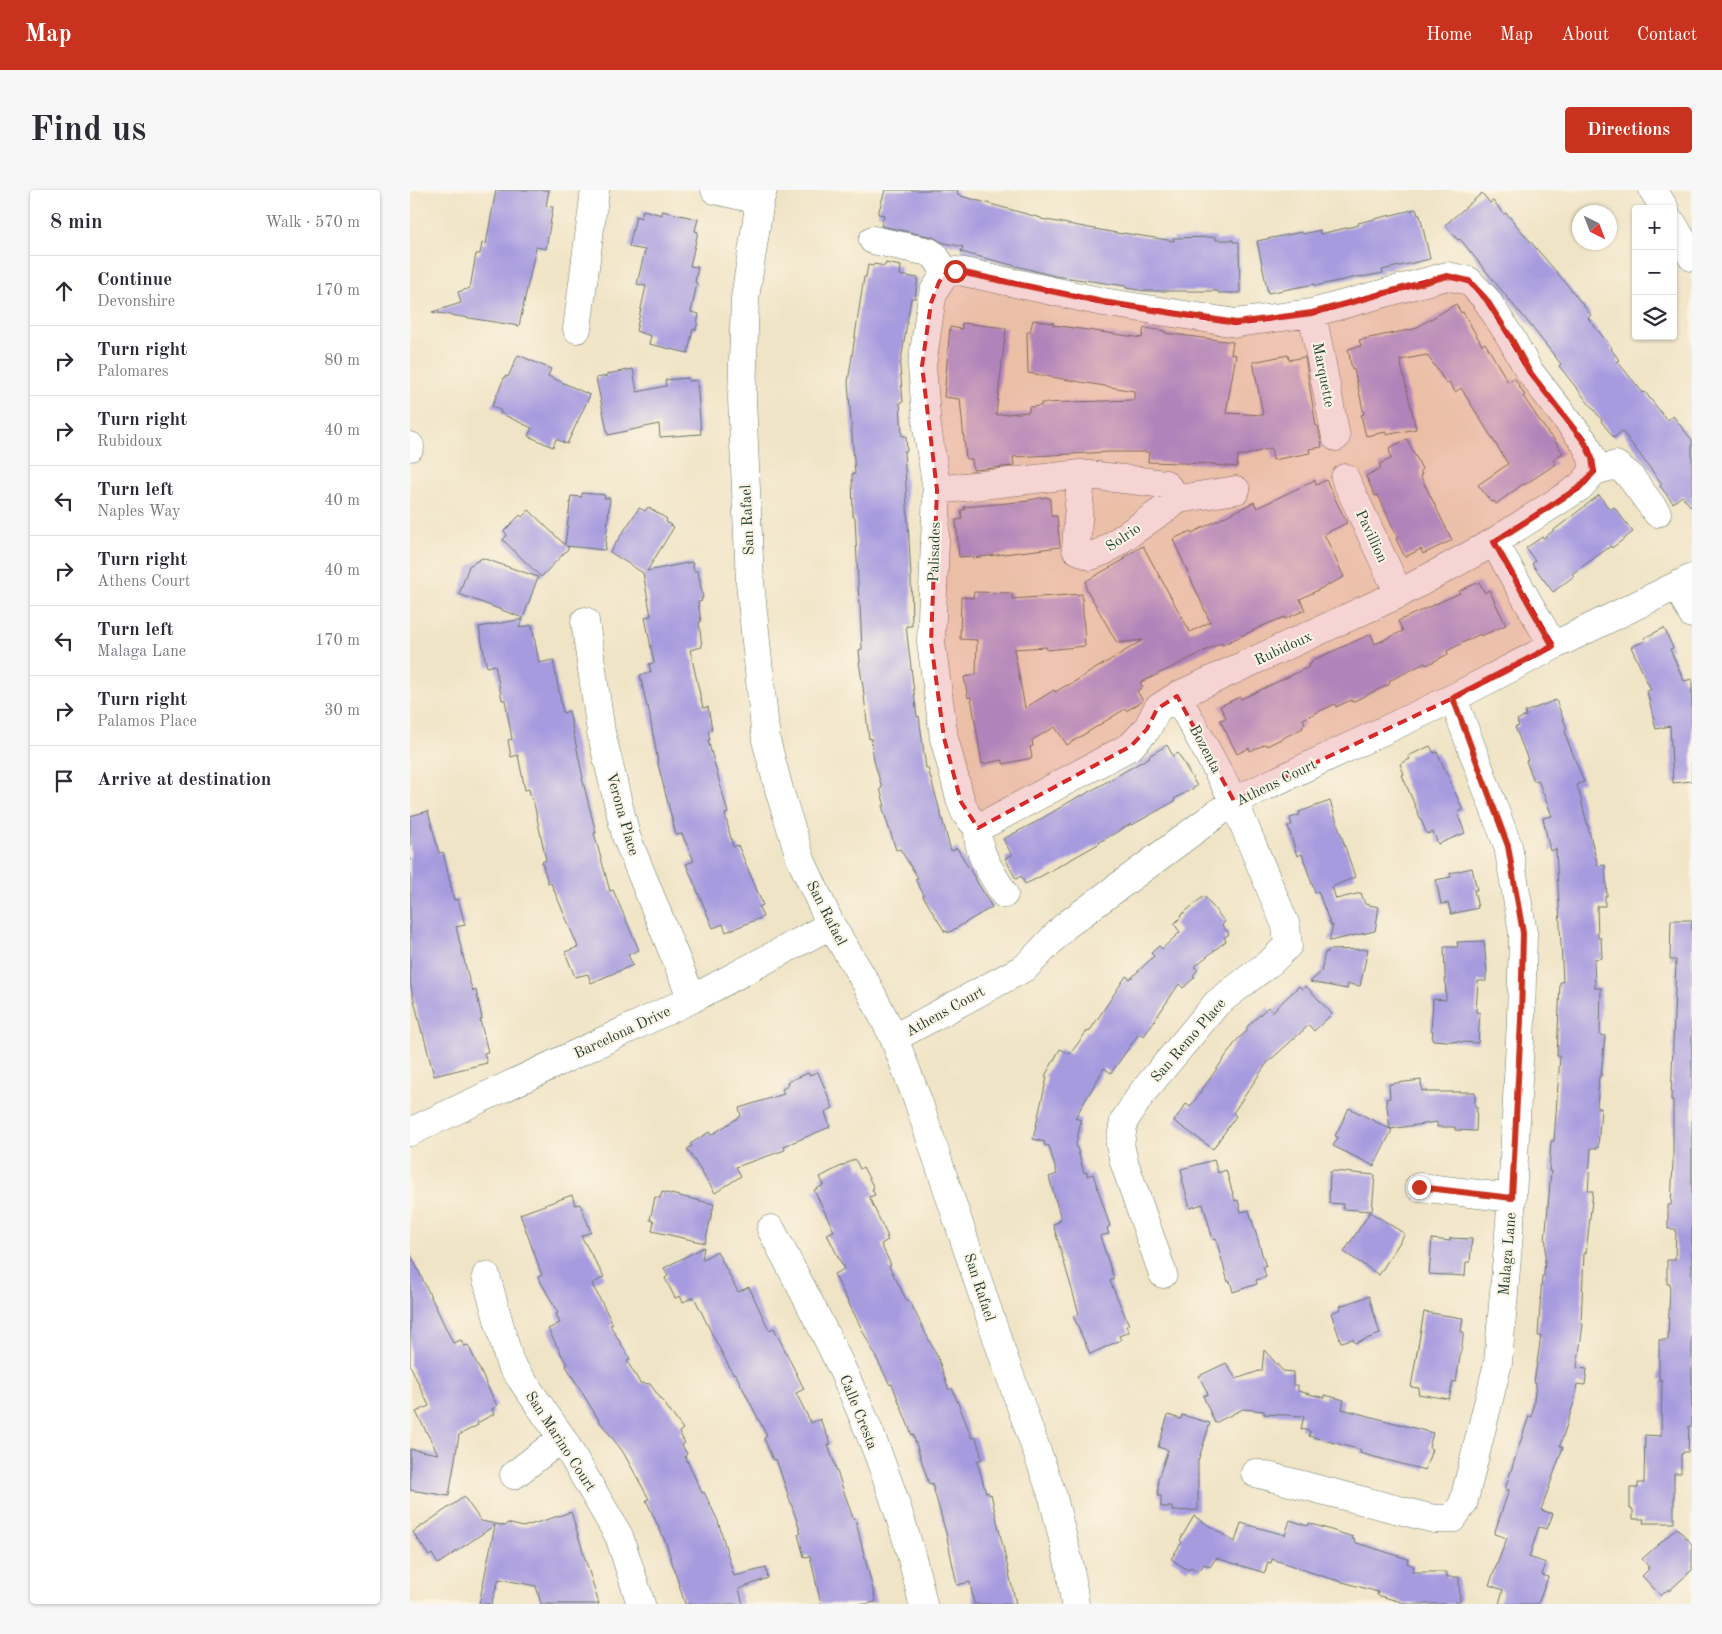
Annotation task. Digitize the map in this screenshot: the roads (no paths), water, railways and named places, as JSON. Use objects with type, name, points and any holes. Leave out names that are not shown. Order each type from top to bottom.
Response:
[{"type":"street","points":[[577,329],[595,190]]},
{"type":"street","points":[[715,190],[762,195]]},
{"type":"street","points":[[1653,190],[1662,205]]},
{"type":"street","name":"San Rafael","points":[[762,195],[745,298],[742,398],[750,582],[766,740],[801,860],[831,924],[866,983],[894,1038],[918,1101],[1001,1350],[1053,1497],[1070,1568],[1075,1604]]},
{"type":"street","points":[[1677,231],[1692,258]]},
{"type":"street","points":[[873,240],[929,252],[935,256],[946,273],[964,272],[1103,302],[1236,323],[1312,313],[1447,276],[1469,281],[1486,299],[1529,371],[1585,443],[1592,458],[1594,472],[1616,465],[1630,475],[1657,513]]},
{"type":"street","name":"Palisades","points":[[946,273],[934,291],[922,366],[927,427],[937,490],[931,642],[944,738],[961,802],[966,814],[978,828]]},
{"type":"street","name":"Marquette","points":[[1312,313],[1336,437]]},
{"type":"street","name":"Rubidoux","points":[[978,828],[1131,746],[1147,729],[1156,709],[1177,696],[1399,594],[1494,542],[1580,487],[1594,472]]},
{"type":"street","points":[[937,490],[1081,474],[1164,484],[1179,499]]},
{"type":"street","name":"Solrio","points":[[1081,474],[1076,549],[1091,556],[1104,551],[1179,499],[1236,490]]},
{"type":"street","name":"Pavillion","points":[[1345,478],[1399,594]]},
{"type":"street","points":[[1494,542],[1553,646]]},
{"type":"street","points":[[1685,582],[1692,614]]},
{"type":"street","name":"Athens Court","points":[[894,1038],[1026,966],[1065,926],[1234,801],[1453,698],[1553,646],[1685,582]]},
{"type":"street","name":"Verona Place","points":[[585,621],[601,732],[626,836],[692,999]]},
{"type":"street","name":"Bozenta","points":[[1177,696],[1234,801]]},
{"type":"street","name":"Malaga Lane","points":[[1255,1473],[1434,1519],[1452,1519],[1463,1504],[1498,1363],[1512,1198],[1521,1020],[1523,933],[1508,846],[1453,698]]},
{"type":"street","name":"San Remo Place","points":[[1163,1274],[1124,1162],[1120,1144],[1124,1121],[1142,1094],[1217,1003],[1272,961],[1288,946],[1286,926],[1234,801]]},
{"type":"street","points":[[978,828],[979,849],[1004,894]]},
{"type":"street","name":"Barcelona Drive","points":[[410,1132],[692,999],[831,924]]},
{"type":"street","points":[[1419,1187],[1512,1198]]},
{"type":"street","name":"Calle Cresta","points":[[772,1229],[843,1371],[885,1474],[916,1570],[922,1604]]},
{"type":"street","name":"San Marino Court","points":[[486,1276],[510,1363],[562,1438],[619,1536],[640,1604]]},
{"type":"street","points":[[514,1474],[562,1438]]}]
